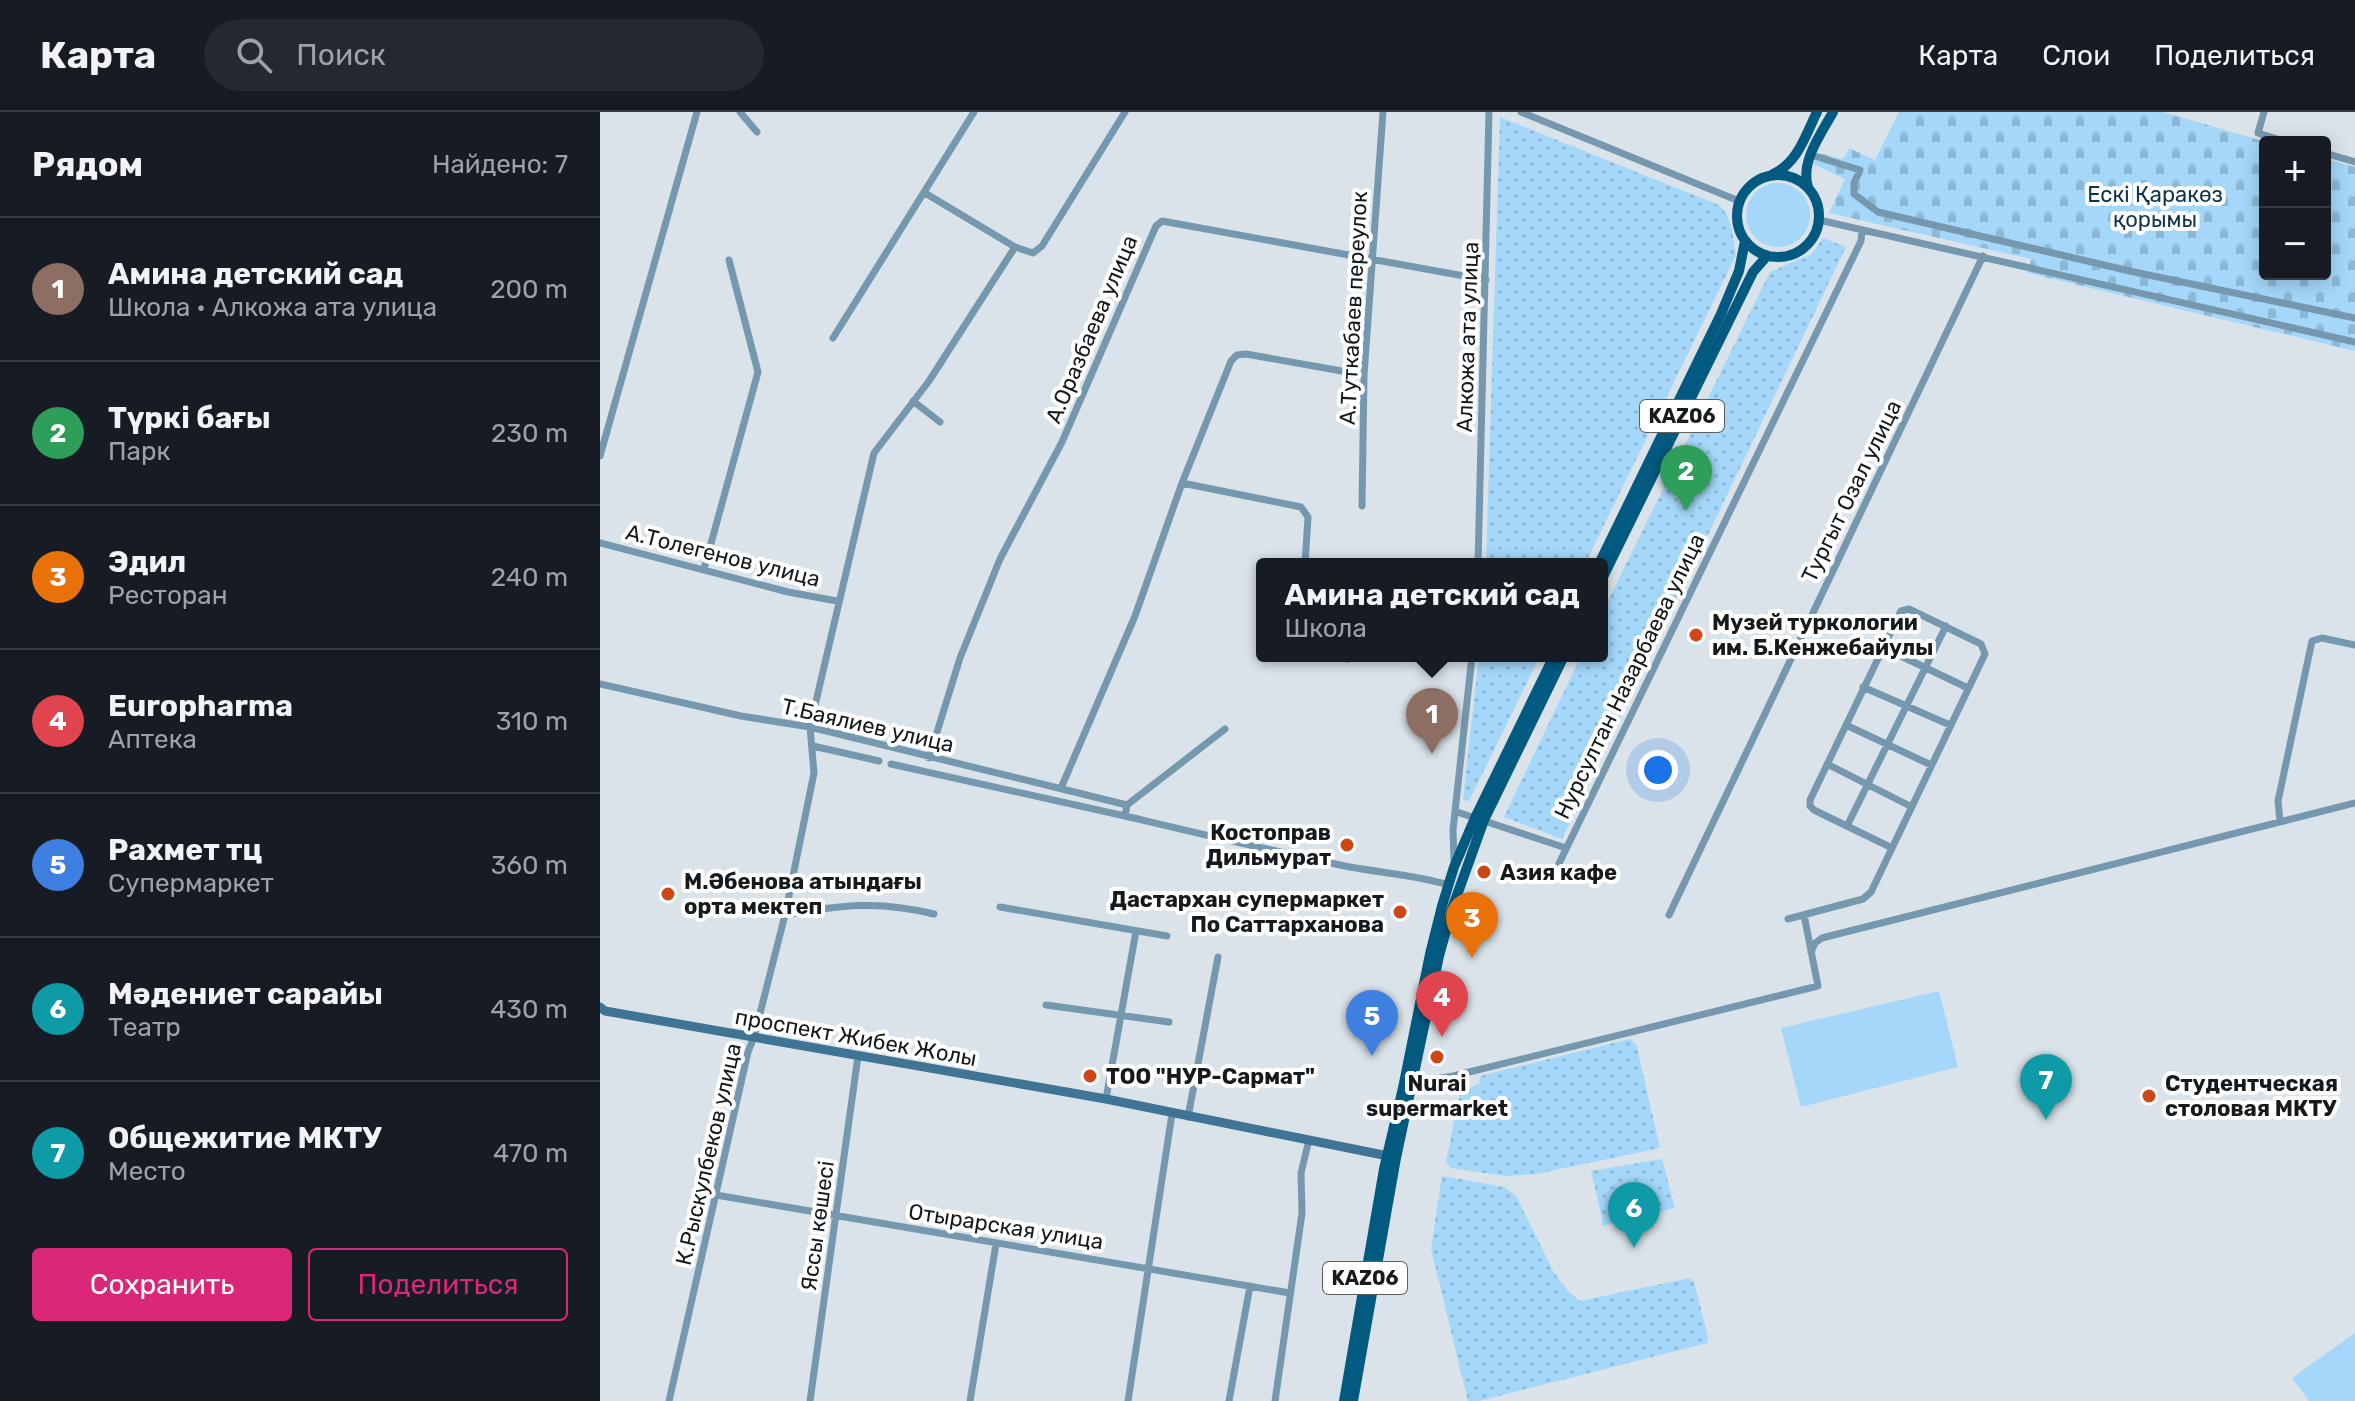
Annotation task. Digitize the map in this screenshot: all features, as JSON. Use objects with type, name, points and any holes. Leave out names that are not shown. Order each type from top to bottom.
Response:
[{"type":"main road","points":[[1739,201],[1754,181],[1787,167],[1817,112]]},
{"type":"main road","points":[[1808,187],[1806,171],[1811,155],[1833,112]]},
{"type":"main road","points":[[1745,241],[1767,256],[1789,256],[1801,250],[1815,234],[1819,220],[1816,199],[1808,187],[1791,176],[1772,174]]},
{"type":"main road","name":"KАZ06","points":[[1602,558],[1739,271],[1745,241],[1737,222],[1739,201]]},
{"type":"main road","name":"KАZ06","points":[[1608,567],[1753,272],[1767,256]]},
{"type":"main road","name":"KАZ06","points":[[1344,1401],[1391,1157],[1413,1083],[1439,956],[1479,819],[1551,662]]},
{"type":"main road","name":"KАZ06","points":[[1353,1401],[1403,1088],[1430,954],[1454,867],[1561,662]]},
{"type":"main road","name":"проспект Жибек Жолы","points":[[600,1007],[605,1011],[1106,1099],[1391,1157]]},
{"type":"street","points":[[600,456],[697,112]]},
{"type":"street","points":[[740,112],[757,132]]},
{"type":"street","points":[[833,338],[974,112]]},
{"type":"street","points":[[925,193],[1015,247],[1033,253],[1042,246],[1125,112]]},
{"type":"street","name":"А.Туткабаев переулок","points":[[1362,506],[1364,375],[1383,112]]},
{"type":"street","name":"Алкожа ата улица","points":[[1478,558],[1489,112]]},
{"type":"street","points":[[1521,112],[1739,201]]},
{"type":"street","points":[[2264,112],[2258,133],[2268,136]]},
{"type":"street","points":[[1811,155],[1860,170],[1854,183],[1854,194],[1878,212],[2120,269],[2355,318]]},
{"type":"street","points":[[2331,155],[2355,162]]},
{"type":"street","name":"А.Оразбаева улица","points":[[929,758],[960,658],[1000,559],[1062,442],[1156,226],[1170,220],[1486,280]]},
{"type":"street","points":[[1819,220],[2355,342]]},
{"type":"street","name":"Нурсултан Назарбаева улица","points":[[1552,878],[1854,255],[1862,230]]},
{"type":"street","name":"К.Рыскулбеков улица","points":[[669,1401],[748,1052],[785,915],[814,773],[810,727],[874,453],[929,381],[1015,247]]},
{"type":"street","name":"Тургыт Озал улица","points":[[1669,915],[1983,256]]},
{"type":"street","points":[[704,569],[758,372],[729,260]]},
{"type":"street","points":[[1061,788],[1135,616],[1182,483],[1231,361],[1237,355],[1246,354],[1364,375]]},
{"type":"street","points":[[913,401],[940,422]]},
{"type":"street","points":[[1182,483],[1301,507],[1308,517],[1305,558]]},
{"type":"street","name":"А.Толегенов улица","points":[[600,543],[788,592],[837,601]]},
{"type":"street","points":[[1788,919],[1868,896],[1985,654],[1981,644],[1904,608],[1810,800],[1810,806],[1890,847]]},
{"type":"street","points":[[1847,826],[1946,626]]},
{"type":"street","points":[[2280,821],[2278,801],[2312,641],[2322,638],[2355,645]]},
{"type":"street","points":[[1884,648],[1968,688]]},
{"type":"street","points":[[1454,867],[1453,830],[1471,662]]},
{"type":"street","name":"Т.Баялиев улица","points":[[600,684],[741,716],[810,727],[1127,805]]},
{"type":"street","points":[[1863,687],[1950,725]]},
{"type":"street","points":[[1846,725],[1931,765]]},
{"type":"street","points":[[1125,816],[1127,805],[1225,729]]},
{"type":"street","name":"Т.Баялиев улица","points":[[813,746],[879,761]]},
{"type":"street","name":"Т.Баялиев улица","points":[[891,764],[1263,849],[1449,885]]},
{"type":"street","points":[[1827,764],[1912,807]]},
{"type":"street","points":[[1811,952],[1815,943],[1822,938],[2355,803]]},
{"type":"street","points":[[1457,812],[1566,848]]},
{"type":"street","points":[[785,915],[871,903],[903,906],[934,914]]},
{"type":"street","points":[[1000,907],[1167,936]]},
{"type":"street","points":[[1413,1083],[1453,1076],[1818,986],[1804,915]]},
{"type":"street","points":[[1106,1099],[1136,931]]},
{"type":"street","points":[[1188,1117],[1218,957]]},
{"type":"street","points":[[1046,1005],[1169,1022]]},
{"type":"street","name":"Яссы көшесі","points":[[810,1401],[858,1056]]},
{"type":"street","points":[[1128,1401],[1172,1114]]},
{"type":"street","points":[[1275,1401],[1302,1213],[1301,1173],[1309,1140]]},
{"type":"street","name":"Отырарская улица","points":[[716,1195],[1290,1293]]},
{"type":"street","points":[[970,1401],[996,1244]]},
{"type":"street","points":[[1229,1401],[1250,1286]]},
{"type":"green space","name":"Ескі Қаракөз қорымы","points":[[1899,112],[2163,112],[2259,140],[2259,280],[2331,280],[2331,161],[2355,167],[2355,351],[2028,273],[2031,259],[1829,213],[1845,179],[1813,164],[1818,153],[1843,159],[1849,148],[1875,160]]},
{"type":"green space","points":[[1500,117],[1719,205],[1727,215],[1736,255],[1588,558],[1486,558]]},
{"type":"green space","points":[[1778,183],[1796,189],[1804,197],[1810,215],[1804,233],[1796,241],[1778,247],[1760,241],[1752,233],[1746,215],[1752,197],[1760,189]]},
{"type":"green space","points":[[1823,238],[1846,247],[1562,839],[1504,817],[1578,662],[1608,662],[1608,601],[1770,272],[1812,254]]},
{"type":"green space","points":[[1478,662],[1537,662],[1469,801],[1463,800]]},
{"type":"green space","points":[[1939,991],[1958,1067],[1801,1107],[1781,1028]]},
{"type":"green space","points":[[1630,1039],[1636,1044],[1660,1148],[1536,1174],[1506,1176],[1451,1168],[1446,1162],[1460,1092],[1479,1084],[1480,1076]]},
{"type":"green space","points":[[1662,1159],[1675,1208],[1602,1226],[1591,1171]]},
{"type":"green space","points":[[1442,1176],[1504,1187],[1516,1196],[1553,1271],[1580,1301],[1690,1278],[1694,1282],[1707,1343],[1479,1401],[1468,1401],[1431,1249]]},
{"type":"green space","points":[[2355,1333],[2355,1401],[2309,1401],[2292,1378]]},
{"type":"place","name":"Түркі бағы","points":[[1686,511]]},
{"type":"place","name":"Музей туркологии им. Б.Кенжебайулы","points":[[1696,635]]},
{"type":"place","name":"Амина детский сад","points":[[1432,754]]},
{"type":"place","name":"Костоправ Дильмурат","points":[[1347,845]]},
{"type":"place","name":"Азия кафе","points":[[1484,872]]},
{"type":"place","name":"М.Әбенова атындағы орта мектеп","points":[[668,894]]},
{"type":"place","name":"Дастархан супермаркет По Саттарханова","points":[[1400,912]]},
{"type":"place","name":"Эдил","points":[[1472,958]]},
{"type":"place","name":"Europharma","points":[[1442,1037]]},
{"type":"place","name":"Рахмет тц","points":[[1372,1056]]},
{"type":"place","name":"Nurai supermarket","points":[[1437,1057]]},
{"type":"place","name":"ТОО \"НУР-Сармат\"","points":[[1090,1076]]},
{"type":"place","name":"Студентческая столовая МКТУ","points":[[2149,1096]]},
{"type":"place","name":"Общежитие МКТУ","points":[[2046,1120]]},
{"type":"place","name":"Мәдениет сарайы","points":[[1634,1248]]}]
